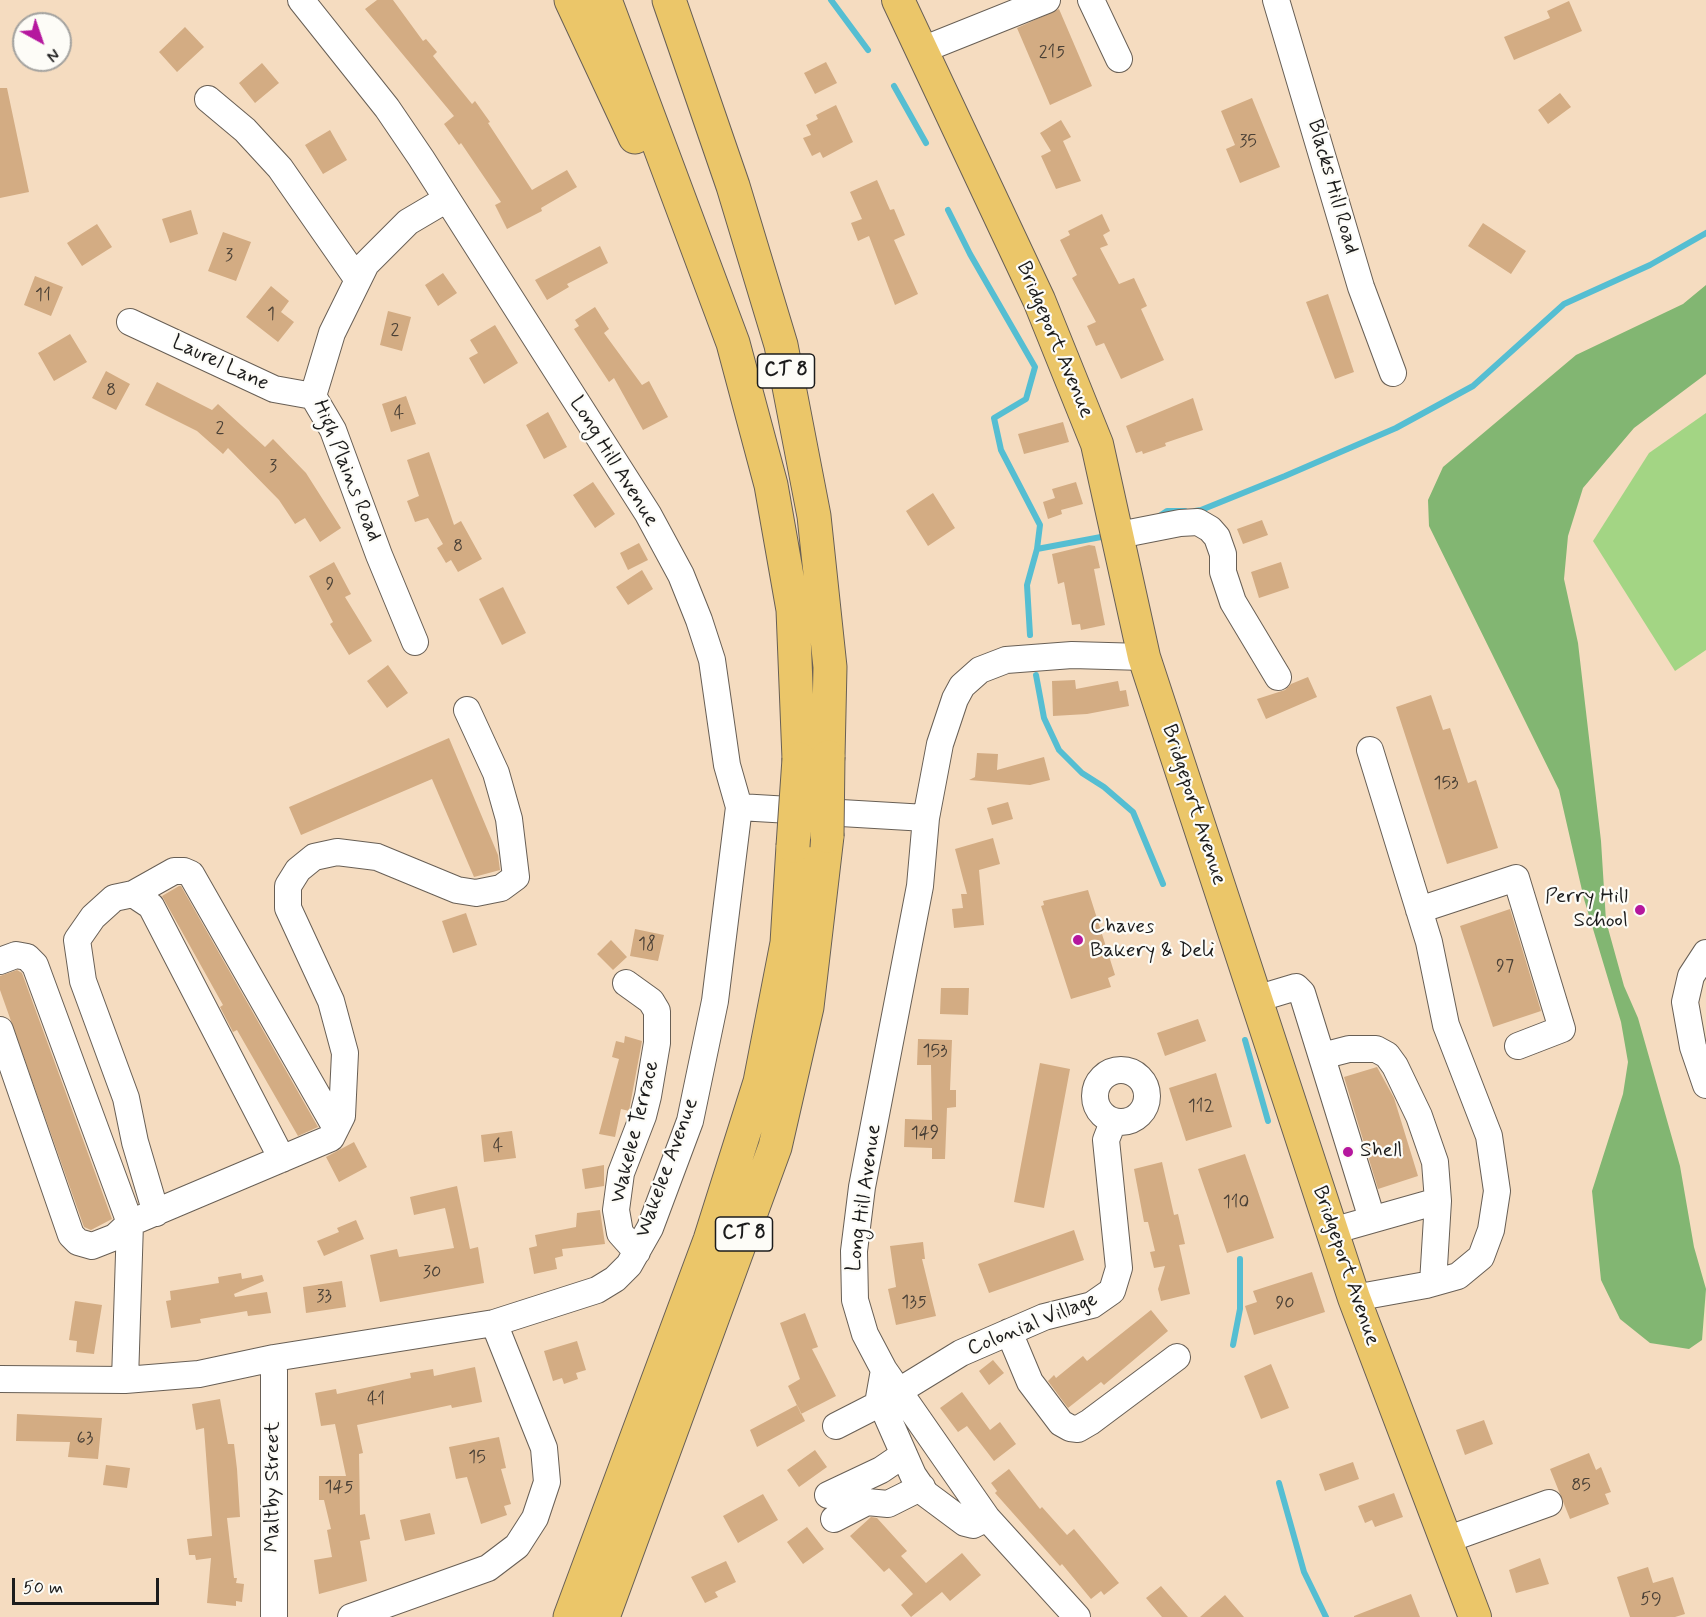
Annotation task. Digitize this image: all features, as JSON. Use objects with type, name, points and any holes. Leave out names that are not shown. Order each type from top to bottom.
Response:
[{"type":"highway","points":[[571,0],[733,343]]},
{"type":"highway","name":"CT 8","points":[[603,1617],[775,1147],[807,1007],[827,836],[793,610],[771,485],[733,343],[604,0]]},
{"type":"highway","name":"CT 8","points":[[570,1617],[710,1240],[760,1082],[787,943],[793,846],[814,758],[830,668],[815,527],[781,345],[733,186],[669,0]]},
{"type":"main road","name":"Bridgeport Avenue","points":[[898,0],[1002,218],[1097,444],[1119,535],[1144,657],[1354,1298],[1475,1617]]},
{"type":"street","name":"Long Hill Avenue","points":[[301,0],[387,108],[648,514],[681,575],[712,660],[727,765],[739,807]]},
{"type":"street","points":[[922,50],[1047,0]]},
{"type":"street","points":[[1091,0],[1119,59]]},
{"type":"street","name":"Blacks Hill Road","points":[[1276,0],[1361,287],[1393,373]]},
{"type":"street","points":[[208,99],[245,130],[280,168],[358,280]]},
{"type":"street","name":"High Plains Road","points":[[415,642],[379,555],[333,430],[313,396],[332,333],[366,264],[408,222],[447,199]]},
{"type":"street","name":"Laurel Lane","points":[[130,322],[274,389],[313,396]]},
{"type":"street","points":[[1119,535],[1180,523],[1198,522],[1210,529],[1223,554],[1223,572],[1233,602],[1278,677]]},
{"type":"street","name":"Long Hill Avenue","points":[[1077,1617],[987,1518],[890,1397],[884,1370],[865,1334],[855,1300],[854,1251],[862,1187],[920,886],[926,818],[948,716],[962,686],[980,670],[1006,660],[1072,655],[1144,657]]},
{"type":"street","points":[[0,1030],[71,1235],[78,1242],[92,1246],[115,1237],[130,1223],[331,1138],[342,1116],[345,1053],[331,1001],[288,908],[288,886],[298,870],[314,857],[338,852],[377,857],[458,890],[476,893],[501,888],[516,877],[510,819],[496,773],[467,710]]},
{"type":"street","points":[[1354,1298],[1458,1276],[1481,1257],[1491,1230],[1497,1191],[1490,1136],[1446,1025],[1429,942],[1370,750]]},
{"type":"street","points":[[739,807],[926,818]]},
{"type":"street","name":"Wakelee Avenue","points":[[0,1379],[125,1380],[199,1374],[273,1358],[494,1323],[597,1290],[615,1279],[629,1265],[650,1228],[690,1120],[715,1001],[739,807]]},
{"type":"street","points":[[156,1213],[135,1142],[126,1098],[82,981],[77,940],[93,917],[114,898],[133,894],[174,871],[191,874],[336,1128]]},
{"type":"street","points":[[1419,910],[1516,878],[1562,1029],[1518,1046]]},
{"type":"street","points":[[133,894],[151,906],[282,1159]]},
{"type":"street","points":[[1706,952],[1691,976],[1685,1002],[1693,1047],[1706,1085]]},
{"type":"street","points":[[0,961],[16,955],[27,957],[35,965],[130,1223],[125,1380]]},
{"type":"street","name":"Wakelee Terrace","points":[[626,983],[651,1001],[657,1011],[657,1043],[648,1096],[643,1116],[621,1173],[616,1210],[620,1233],[637,1252]]},
{"type":"street","points":[[1256,999],[1296,987],[1302,993],[1372,1219]]},
{"type":"street","points":[[1322,1056],[1348,1049],[1376,1049],[1387,1055],[1395,1066],[1422,1125],[1435,1162],[1438,1201],[1433,1283]]},
{"type":"street","name":"Colonial Village","points":[[836,1426],[890,1397],[961,1353],[1044,1317],[1092,1305],[1106,1296],[1116,1283],[1119,1268],[1106,1140],[1113,1122]]},
{"type":"street","points":[[1332,1231],[1438,1201]]},
{"type":"street","points":[[351,1617],[488,1568],[517,1546],[535,1518],[547,1482],[544,1448],[494,1323]]},
{"type":"street","points":[[1009,1332],[1030,1382],[1061,1423],[1070,1428],[1078,1429],[1090,1422],[1177,1357]]},
{"type":"street","name":"Maltby Street","points":[[273,1358],[274,1617]]},
{"type":"street","points":[[890,1397],[903,1455],[926,1494],[965,1522],[973,1525],[987,1518]]},
{"type":"street","points":[[903,1455],[831,1507],[867,1502],[888,1504],[922,1487]]},
{"type":"street","points":[[1446,1540],[1549,1503]]},
{"type":"green space","points":[[1706,285],[1706,374],[1634,428],[1583,488],[1568,536],[1564,579],[1578,643],[1601,841],[1606,921],[1624,986],[1638,1018],[1680,1166],[1694,1247],[1706,1289],[1702,1340],[1689,1349],[1650,1343],[1620,1319],[1601,1280],[1592,1191],[1623,1094],[1628,1062],[1621,1022],[1584,899],[1559,790],[1429,526],[1428,500],[1443,467],[1576,355],[1683,304]]},
{"type":"green space","points":[[1706,413],[1706,650],[1675,671],[1593,541],[1649,453]]},
{"type":"building","points":[[377,0],[393,0],[423,41],[426,39],[437,52],[433,56],[472,104],[475,101],[532,190],[567,170],[577,187],[541,208],[542,211],[507,229],[495,205],[501,202],[461,143],[459,145],[444,124],[454,116],[365,9]]},
{"type":"building","points":[[1569,1],[1582,31],[1514,60],[1504,37],[1550,18],[1547,11]]},
{"type":"building","points":[[1059,9],[1092,86],[1050,105],[1017,28]]},
{"type":"building","points":[[185,27],[204,47],[177,72],[159,52]]},
{"type":"building","points":[[826,62],[837,83],[815,94],[804,73]]},
{"type":"building","points":[[262,63],[279,83],[255,103],[239,83]]},
{"type":"building","points":[[0,88],[7,88],[29,192],[0,198]]},
{"type":"building","points":[[1560,93],[1571,107],[1548,124],[1538,110]]},
{"type":"building","points":[[1252,98],[1280,167],[1240,183],[1226,149],[1235,145],[1221,111]]},
{"type":"building","points":[[836,105],[853,142],[823,158],[820,152],[812,156],[803,138],[811,135],[806,125],[818,119],[816,115]]},
{"type":"building","points":[[1061,120],[1071,137],[1063,141],[1081,181],[1056,189],[1041,156],[1051,151],[1040,133]]},
{"type":"building","points":[[330,130],[347,160],[323,174],[305,145]]},
{"type":"building","points":[[877,180],[890,210],[894,209],[905,235],[894,240],[918,294],[895,305],[869,236],[858,241],[851,223],[862,219],[850,192]]},
{"type":"building","points":[[191,210],[198,234],[170,243],[162,219]]},
{"type":"building","points":[[1102,214],[1110,231],[1103,235],[1108,245],[1100,248],[1119,284],[1134,278],[1147,306],[1141,309],[1164,360],[1121,379],[1104,343],[1096,346],[1087,326],[1096,322],[1072,278],[1077,275],[1060,240],[1070,235],[1068,231]]},
{"type":"building","points":[[1483,223],[1526,251],[1511,274],[1468,246]]},
{"type":"building","points":[[97,224],[112,247],[82,266],[67,243]]},
{"type":"building","points":[[223,232],[251,242],[236,281],[208,271]]},
{"type":"building","points":[[600,246],[608,263],[567,284],[569,287],[547,300],[535,280]]},
{"type":"building","points":[[443,273],[457,293],[438,306],[425,285]]},
{"type":"building","points":[[35,276],[63,287],[51,316],[24,305]]},
{"type":"building","points":[[271,286],[289,301],[281,312],[294,322],[278,342],[246,317]]},
{"type":"building","points":[[1328,294],[1354,372],[1335,379],[1306,302]]},
{"type":"building","points":[[595,307],[609,329],[604,333],[642,385],[649,381],[668,417],[643,430],[614,378],[609,382],[574,329],[579,326],[575,320]]},
{"type":"building","points":[[388,311],[411,317],[402,351],[380,345]]},
{"type":"building","points":[[495,325],[518,363],[484,384],[469,358],[478,353],[470,340]]},
{"type":"building","points":[[70,334],[87,362],[54,381],[38,353]]},
{"type":"building","points":[[106,371],[130,384],[116,410],[92,398]]},
{"type":"building","points":[[157,382],[212,410],[218,404],[265,447],[273,439],[306,473],[341,528],[320,542],[305,518],[295,524],[279,500],[228,448],[223,454],[197,431],[145,405]]},
{"type":"building","points":[[406,396],[416,424],[391,432],[382,404]]},
{"type":"building","points":[[1193,398],[1203,430],[1165,443],[1166,446],[1143,454],[1142,451],[1136,453],[1126,426]]},
{"type":"building","points":[[548,412],[567,447],[544,459],[526,425]]},
{"type":"building","points":[[1063,422],[1069,442],[1024,454],[1018,434]]},
{"type":"building","points":[[429,452],[454,525],[461,521],[482,559],[458,572],[451,560],[446,563],[437,548],[443,544],[428,518],[415,522],[407,501],[419,496],[407,460]]},
{"type":"building","points":[[593,482],[615,514],[595,528],[573,495]]},
{"type":"building","points":[[1076,482],[1083,504],[1061,510],[1062,514],[1048,519],[1043,502],[1055,498],[1052,489]]},
{"type":"building","points":[[933,493],[955,528],[928,546],[906,511]]},
{"type":"building","points":[[1262,520],[1268,535],[1243,544],[1237,529]]},
{"type":"building","points":[[639,543],[648,560],[628,570],[620,553]]},
{"type":"building","points":[[1089,545],[1095,546],[1100,568],[1094,569],[1105,625],[1081,630],[1080,624],[1072,625],[1064,582],[1058,584],[1052,554]]},
{"type":"building","points":[[334,562],[351,594],[345,597],[372,641],[349,655],[330,624],[333,622],[309,576]]},
{"type":"building","points":[[1281,562],[1289,588],[1259,598],[1251,572]]},
{"type":"building","points":[[642,570],[653,589],[628,605],[616,587]]},
{"type":"building","points":[[503,587],[526,633],[502,645],[479,599]]},
{"type":"building","points":[[388,665],[408,693],[387,708],[367,681]]},
{"type":"building","points":[[1308,677],[1317,697],[1266,719],[1257,699],[1285,690],[1291,684]]},
{"type":"building","points":[[1075,680],[1076,689],[1118,681],[1120,691],[1126,690],[1129,706],[1087,714],[1053,716],[1052,681]]},
{"type":"building","points":[[1431,695],[1443,730],[1450,728],[1468,783],[1476,780],[1498,848],[1447,864],[1396,707]]},
{"type":"building","points":[[449,738],[498,855],[500,870],[474,877],[432,779],[301,835],[289,807]]},
{"type":"building","points":[[977,753],[998,754],[997,770],[1044,757],[1050,780],[1030,785],[969,780],[975,777]]},
{"type":"building","points":[[1008,802],[1013,819],[992,825],[987,808]]},
{"type":"building","points":[[993,838],[1000,864],[979,870],[984,925],[954,928],[952,909],[963,908],[961,894],[967,894],[955,849]]},
{"type":"building","points":[[179,886],[318,1127],[298,1136],[237,1030],[233,1032],[220,1007],[223,1005],[162,896]]},
{"type":"building","name":"Chaves Bakery & Deli","points":[[1088,890],[1115,975],[1108,978],[1111,987],[1071,999],[1041,906],[1044,905],[1043,901]]},
{"type":"building","points":[[1510,909],[1541,1011],[1493,1027],[1460,926]]},
{"type":"building","points":[[466,913],[477,945],[453,953],[442,921]]},
{"type":"building","points":[[635,929],[664,935],[658,961],[630,956]]},
{"type":"building","points":[[611,940],[627,957],[613,970],[597,954]]},
{"type":"building","points":[[17,970],[22,973],[112,1219],[91,1230],[84,1227],[0,990],[0,976]]},
{"type":"building","points":[[941,988],[969,988],[968,1015],[940,1014]]},
{"type":"building","points":[[1198,1019],[1206,1041],[1165,1056],[1157,1033]]},
{"type":"building","points":[[625,1036],[642,1041],[629,1111],[621,1109],[615,1137],[599,1134],[619,1059],[612,1057],[616,1041],[624,1043]]},
{"type":"building","points":[[918,1039],[952,1040],[950,1090],[956,1090],[956,1107],[947,1108],[945,1159],[932,1159],[932,1148],[904,1147],[905,1119],[932,1120],[931,1065],[917,1065]]},
{"type":"building","points":[[1040,1063],[1070,1069],[1044,1208],[1014,1202]]},
{"type":"building","points":[[1377,1067],[1394,1098],[1418,1176],[1378,1189],[1344,1077]]},
{"type":"building","points":[[1216,1073],[1232,1127],[1186,1141],[1169,1088]]},
{"type":"building","points":[[512,1131],[516,1158],[484,1162],[481,1135]]},
{"type":"building","points":[[354,1142],[367,1167],[339,1182],[326,1157]]},
{"type":"building","points":[[1245,1154],[1274,1238],[1227,1253],[1198,1169]]},
{"type":"building","points":[[1162,1162],[1174,1215],[1178,1214],[1185,1244],[1179,1245],[1190,1294],[1161,1301],[1158,1289],[1165,1266],[1154,1268],[1150,1252],[1155,1251],[1148,1222],[1144,1222],[1134,1169]]},
{"type":"building","points":[[604,1165],[604,1186],[585,1189],[582,1169]]},
{"type":"building","points":[[457,1186],[470,1249],[478,1247],[484,1283],[380,1302],[370,1255],[397,1249],[399,1257],[454,1248],[445,1208],[414,1215],[410,1197]]},
{"type":"building","points":[[600,1210],[605,1244],[562,1249],[563,1256],[555,1258],[557,1269],[534,1274],[529,1248],[537,1246],[535,1235],[576,1227],[577,1213]]},
{"type":"building","points":[[356,1220],[364,1239],[324,1256],[317,1241],[339,1232],[337,1228]]},
{"type":"building","points":[[1074,1230],[1084,1260],[989,1293],[978,1264]]},
{"type":"building","points":[[923,1242],[925,1259],[922,1259],[936,1316],[896,1325],[888,1289],[896,1287],[890,1246]]},
{"type":"building","points":[[1312,1272],[1325,1312],[1254,1335],[1245,1306],[1257,1302],[1253,1291]]},
{"type":"building","points":[[241,1273],[242,1279],[262,1275],[264,1281],[234,1294],[235,1297],[267,1292],[271,1313],[248,1316],[247,1311],[200,1319],[201,1323],[171,1328],[166,1301],[171,1300],[170,1291],[219,1283],[218,1277]]},
{"type":"building","points":[[342,1281],[346,1307],[306,1313],[303,1287]]},
{"type":"building","points":[[75,1301],[102,1305],[94,1354],[76,1352],[77,1341],[69,1340]]},
{"type":"building","points":[[1151,1310],[1168,1331],[1104,1385],[1101,1382],[1068,1408],[1048,1381],[1054,1375],[1056,1378],[1083,1356],[1087,1361]]},
{"type":"building","points":[[805,1313],[818,1347],[812,1349],[836,1396],[801,1414],[788,1386],[800,1379],[780,1323]]},
{"type":"building","points":[[577,1341],[586,1370],[576,1373],[578,1379],[564,1384],[562,1378],[553,1381],[544,1351]]},
{"type":"building","points":[[993,1360],[1004,1373],[989,1385],[979,1371]]},
{"type":"building","points":[[1271,1364],[1289,1408],[1261,1419],[1244,1376]]},
{"type":"building","points":[[475,1367],[482,1402],[452,1408],[451,1405],[357,1425],[363,1453],[359,1454],[360,1515],[365,1514],[370,1539],[360,1541],[367,1581],[319,1594],[314,1560],[332,1557],[327,1530],[331,1529],[324,1500],[319,1500],[319,1476],[346,1476],[335,1424],[321,1426],[315,1393],[336,1389],[337,1394],[411,1378],[410,1373],[433,1369],[434,1376]]},
{"type":"building","points":[[962,1392],[990,1430],[1000,1422],[1016,1444],[994,1461],[967,1426],[958,1432],[940,1408]]},
{"type":"building","points":[[220,1399],[228,1444],[234,1444],[237,1469],[240,1517],[227,1518],[234,1578],[237,1578],[236,1583],[244,1584],[242,1602],[236,1601],[236,1606],[207,1603],[211,1558],[196,1560],[195,1555],[189,1555],[187,1539],[212,1536],[204,1428],[196,1430],[192,1404]]},
{"type":"building","points":[[797,1405],[805,1421],[757,1447],[750,1430]]},
{"type":"building","points":[[17,1414],[102,1418],[98,1459],[68,1457],[70,1442],[16,1441]]},
{"type":"building","points":[[1484,1420],[1493,1444],[1465,1455],[1456,1430]]},
{"type":"building","points":[[499,1437],[506,1468],[501,1469],[511,1504],[504,1506],[507,1515],[481,1524],[467,1477],[456,1479],[449,1447]]},
{"type":"building","points":[[815,1450],[827,1467],[799,1487],[787,1470]]},
{"type":"building","points":[[1589,1453],[1596,1470],[1601,1467],[1611,1492],[1605,1494],[1609,1504],[1570,1519],[1550,1469]]},
{"type":"building","points":[[1353,1462],[1359,1479],[1325,1491],[1319,1474]]},
{"type":"building","points":[[106,1465],[130,1468],[127,1488],[103,1485]]},
{"type":"building","points":[[1009,1469],[1040,1509],[1042,1507],[1067,1535],[1074,1529],[1119,1583],[1104,1595],[1101,1591],[1091,1599],[1062,1564],[1060,1566],[995,1493],[997,1491],[991,1483]]},
{"type":"building","points":[[1394,1493],[1403,1517],[1375,1527],[1372,1520],[1365,1523],[1358,1506]]},
{"type":"building","points":[[763,1494],[778,1520],[738,1543],[723,1516]]},
{"type":"building","points":[[430,1513],[435,1534],[405,1541],[400,1520]]},
{"type":"building","points":[[871,1517],[877,1518],[907,1551],[901,1556],[926,1583],[962,1553],[981,1575],[950,1601],[942,1592],[911,1617],[901,1605],[913,1594],[889,1568],[884,1572],[850,1536]]},
{"type":"building","points":[[807,1527],[824,1549],[803,1564],[787,1542]]},
{"type":"building","points":[[1540,1558],[1549,1584],[1516,1593],[1509,1570]]},
{"type":"building","points":[[726,1561],[736,1582],[715,1592],[718,1597],[705,1603],[691,1577]]},
{"type":"building","points":[[1648,1567],[1653,1583],[1673,1577],[1685,1614],[1675,1617],[1630,1617],[1617,1577]]},
{"type":"building","points":[[1161,1586],[1188,1617],[1162,1617],[1146,1598]]},
{"type":"building","points":[[1411,1594],[1420,1617],[1354,1617],[1354,1616]]},
{"type":"building","points":[[1225,1595],[1244,1617],[1200,1617]]},
{"type":"waterway","points":[[831,0],[868,50]]},
{"type":"waterway","points":[[894,86],[926,143]]},
{"type":"waterway","points":[[948,210],[970,254],[1035,367],[1026,399],[994,418],[1001,450],[1040,525],[1037,549],[1027,585],[1030,635]]},
{"type":"waterway","points":[[1195,511],[1285,476],[1396,428],[1473,386],[1564,304],[1650,265],[1706,233]]},
{"type":"waterway","points":[[1158,517],[1167,511],[1185,511]]},
{"type":"waterway","points":[[1037,549],[1101,537]]},
{"type":"waterway","points":[[1036,675],[1044,718],[1059,750],[1082,773],[1104,787],[1133,812],[1163,884]]},
{"type":"waterway","points":[[1245,1040],[1268,1121]]},
{"type":"waterway","points":[[1233,1345],[1240,1309],[1240,1259]]},
{"type":"waterway","points":[[1279,1483],[1304,1572],[1326,1617]]},
{"type":"place","name":"Perry Hill School","points":[[1640,910]]},
{"type":"place","name":"Chaves Bakery & Deli","points":[[1078,940]]},
{"type":"place","name":"Shell","points":[[1348,1152]]}]
